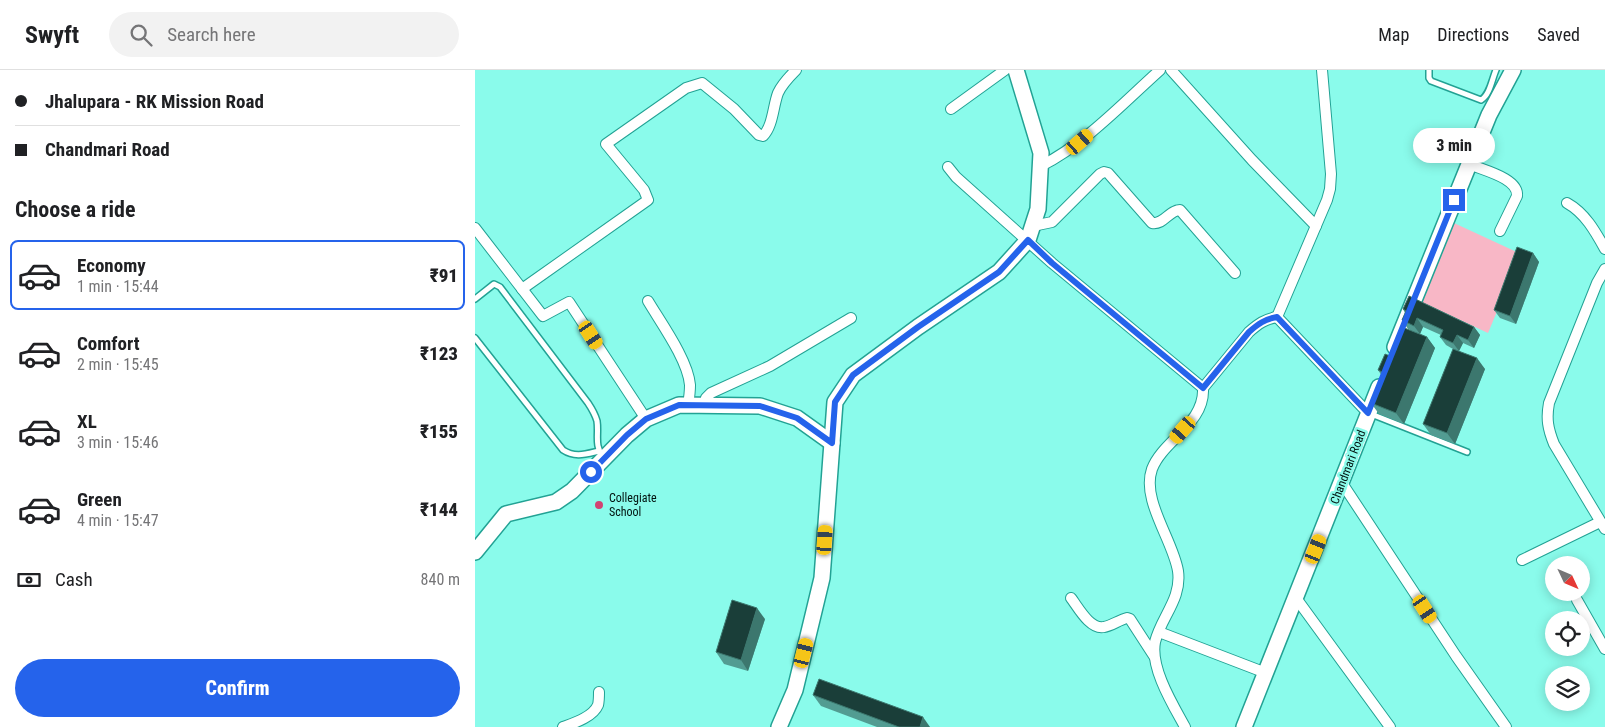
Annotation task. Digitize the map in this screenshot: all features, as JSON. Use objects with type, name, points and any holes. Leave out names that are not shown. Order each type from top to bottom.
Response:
[{"type":"street","points":[[522,289],[648,200],[644,190],[606,144],[687,88],[702,83],[734,109],[759,135],[763,136],[768,130],[778,93],[787,78],[796,70]]},
{"type":"street","points":[[951,109],[1005,70]]},
{"type":"street","points":[[779,727],[795,690],[822,578],[835,402],[853,375],[918,327],[999,272],[1030,233],[1038,210],[1041,153],[1015,70]]},
{"type":"street","points":[[1041,166],[1057,158],[1080,142],[1160,70]]},
{"type":"street","points":[[1171,70],[1252,160],[1316,226]]},
{"type":"street","points":[[1277,317],[1330,189],[1331,174],[1322,70]]},
{"type":"street","name":"Chandmari Road","points":[[1244,727],[1342,483],[1368,413],[1489,115],[1504,71]]},
{"type":"street","points":[[1469,164],[1502,177],[1515,187],[1517,196],[1500,231]]},
{"type":"street","points":[[948,167],[956,177],[1030,233],[1052,263],[1203,388],[1204,397],[1194,417],[1159,457],[1149,480],[1151,496],[1178,572],[1178,589],[1155,643],[1154,656],[1157,669],[1185,727]]},
{"type":"street","points":[[1030,233],[1051,222],[1064,212],[1104,172],[1108,173],[1152,223],[1160,223],[1174,211],[1180,210],[1235,273]]},
{"type":"street","points":[[1567,203],[1576,208],[1585,217],[1605,249]]},
{"type":"street","points":[[475,228],[543,316],[569,302],[646,419]]},
{"type":"street","points":[[1522,560],[1603,526],[1554,444],[1546,415],[1593,292],[1605,269]]},
{"type":"street","points":[[648,301],[680,356],[687,372],[690,385],[689,405]]},
{"type":"street","points":[[1203,388],[1257,324],[1277,317]]},
{"type":"street","points":[[1277,317],[1368,413]]},
{"type":"street","points":[[704,405],[706,398],[711,393],[770,366],[851,318]]},
{"type":"street","points":[[475,552],[506,514],[556,502],[572,491],[602,455],[646,419],[679,405],[760,406],[797,418],[832,443]]},
{"type":"street","points":[[1342,483],[1455,656],[1506,727]]},
{"type":"street","points":[[1071,598],[1091,623],[1098,628],[1127,618],[1130,619],[1154,656]]},
{"type":"street","points":[[1296,598],[1390,727]]},
{"type":"street","points":[[1578,601],[1605,649]]},
{"type":"street","points":[[1159,632],[1266,672]]},
{"type":"street","points":[[563,727],[580,721],[593,711],[598,704],[599,692]]},
{"type":"lane","points":[[1429,70],[1431,81],[1481,100],[1504,71]]},
{"type":"lane","points":[[475,299],[494,284],[500,287],[589,403],[594,413],[597,444],[602,455],[570,454],[563,450],[475,338]]},
{"type":"lane","points":[[1368,413],[1467,452]]},
{"type":"shaded area","points":[[1441,217],[1521,254],[1488,333],[1410,297]]},
{"type":"building","points":[[1517,247],[1533,253],[1510,316],[1494,310]]},
{"type":"building","points":[[1409,296],[1474,327],[1468,340],[1457,335],[1453,343],[1440,337],[1443,330],[1417,318],[1414,326],[1402,320],[1406,311],[1403,309]]},
{"type":"building","points":[[1402,327],[1427,337],[1396,413],[1371,403],[1384,373],[1378,370],[1385,354],[1390,356]]},
{"type":"building","points":[[1453,349],[1477,358],[1447,433],[1423,424]]},
{"type":"building","points":[[732,600],[757,608],[741,660],[716,652]]},
{"type":"building","points":[[819,679],[923,717],[920,727],[899,727],[813,695]]},
{"type":"place","name":"Collegiate School","points":[[599,505]]},
{"type":"route","points":[[591,472],[627,435],[646,419],[679,405],[760,406],[797,418],[832,443],[835,402],[853,375],[918,327],[999,272],[1028,240],[1052,263],[1203,388],[1257,324],[1277,317],[1368,413],[1454,200]]}]
